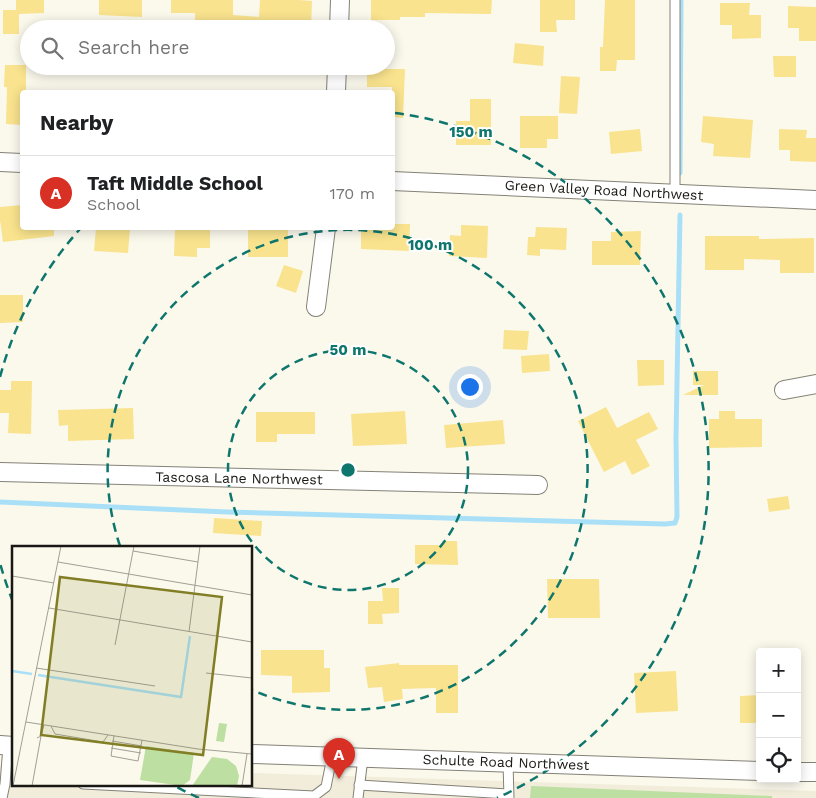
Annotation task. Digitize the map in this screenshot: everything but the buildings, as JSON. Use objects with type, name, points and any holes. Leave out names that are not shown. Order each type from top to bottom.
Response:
[{"type":"street","points":[[339,20],[340,0]]},
{"type":"street","points":[[336,90],[337,75]]},
{"type":"street","points":[[0,162],[20,163]]},
{"type":"street","name":"Green Valley Road Northwest","points":[[395,181],[816,200]]},
{"type":"street","points":[[316,306],[326,230]]},
{"type":"street","points":[[784,390],[816,384]]},
{"type":"street","name":"Tascosa Lane Northwest","points":[[0,472],[538,486]]},
{"type":"street","name":"Schulte Road Northwest","points":[[252,754],[756,770]]},
{"type":"street","points":[[801,772],[816,772]]},
{"type":"lane","points":[[675,0],[675,194]]},
{"type":"lane","points":[[2,798],[5,784],[7,746]]},
{"type":"lane","points":[[122,786],[314,796],[326,787],[332,757]]},
{"type":"lane","points":[[358,798],[363,758]]},
{"type":"lane","points":[[359,785],[509,796],[508,762]]},
{"type":"shaded area","points":[[0,766],[12,766],[12,786],[252,786],[252,773],[816,791],[816,798],[0,798]]},
{"type":"green space","points":[[531,786],[772,796],[772,798],[530,798]]},
{"type":"waterway","points":[[680,173],[681,0]]},
{"type":"waterway","points":[[0,502],[227,512],[675,523],[677,517],[676,438],[680,215]]},
{"type":"place","name":"Taft Middle School","points":[[339,779]]}]
